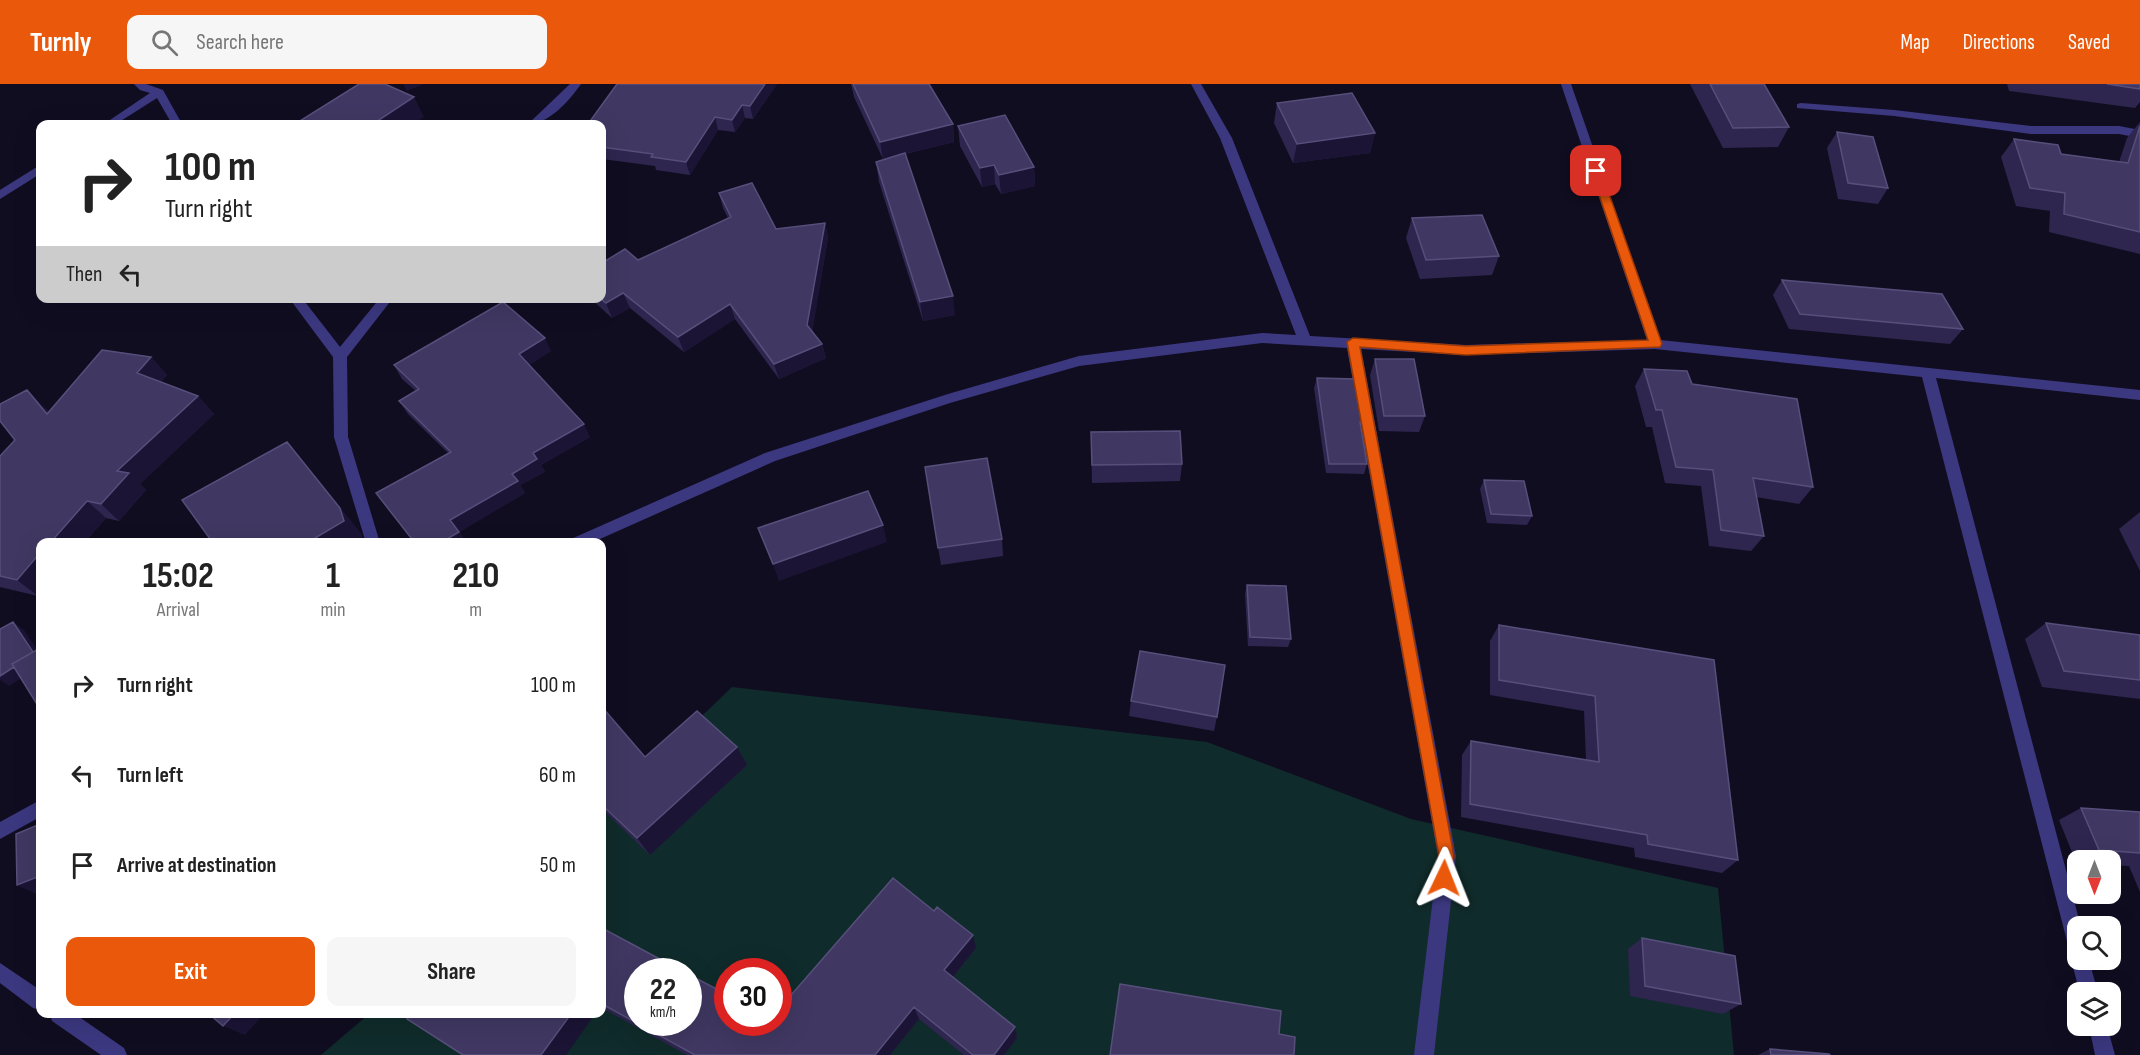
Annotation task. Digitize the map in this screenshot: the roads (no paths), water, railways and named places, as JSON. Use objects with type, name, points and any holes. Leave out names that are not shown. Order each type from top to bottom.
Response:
[{"type":"street","points":[[139,84],[144,88],[159,92],[175,120]]},
{"type":"street","points":[[538,120],[560,102],[576,84]]},
{"type":"street","points":[[1196,84],[1226,138],[1305,341]]},
{"type":"street","points":[[1566,84],[1656,344]]},
{"type":"street","points":[[115,120],[159,92]]},
{"type":"street","points":[[1801,105],[1894,113],[2031,130],[2119,130],[2140,134]]},
{"type":"street","points":[[0,195],[36,172]]},
{"type":"street","points":[[299,303],[340,356],[341,437],[371,538]]},
{"type":"street","points":[[340,356],[383,303]]},
{"type":"street","points":[[587,538],[770,457],[948,399],[1079,361],[1262,338],[1466,350],[1656,344],[2140,395]]},
{"type":"street","points":[[1353,342],[1446,856],[1424,1055]]},
{"type":"street","points":[[1928,373],[2069,916]]},
{"type":"street","points":[[0,831],[36,810]]},
{"type":"street","points":[[0,972],[36,998]]},
{"type":"street","points":[[65,1018],[117,1055]]},
{"type":"street","points":[[2100,1036],[2105,1055]]}]
